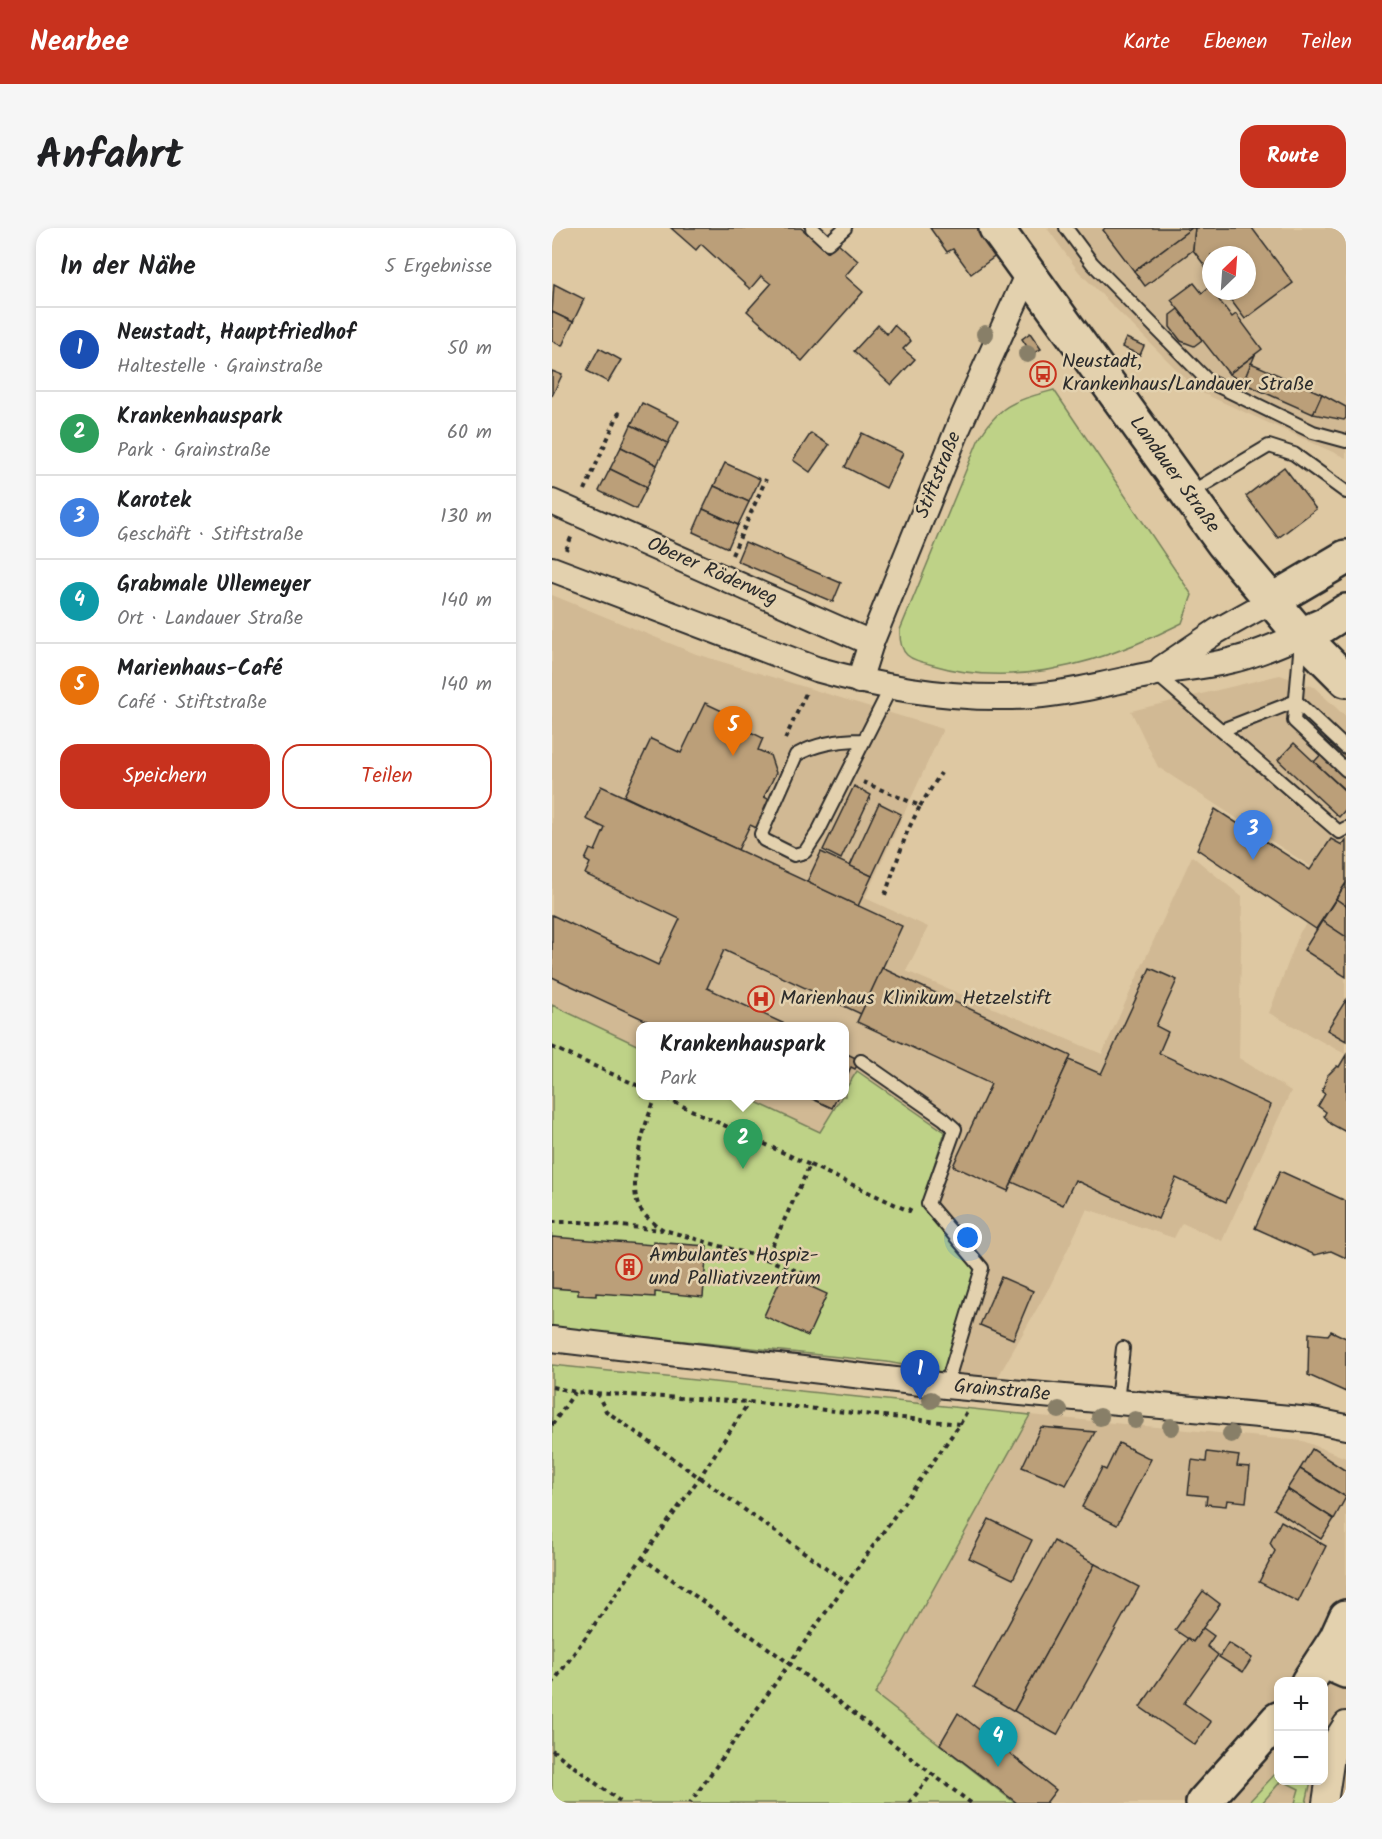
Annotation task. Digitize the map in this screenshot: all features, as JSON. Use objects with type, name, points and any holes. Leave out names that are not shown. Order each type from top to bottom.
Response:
[{"type":"main road","name":"Landauer Straße","points":[[996,228],[1229,552],[1301,635],[1346,680]]},
{"type":"main road","points":[[1271,601],[1346,557]]},
{"type":"main road","points":[[1301,635],[1324,625],[1346,611]]},
{"type":"main road","points":[[1203,1803],[1274,1723]]},
{"type":"street","name":"Stiftstraße","points":[[859,681],[959,426],[1028,273]]},
{"type":"street","name":"Oberer Röderweg","points":[[552,502],[872,643]]},
{"type":"street","points":[[554,570],[816,669],[859,681],[937,693],[993,697],[1033,696],[1233,660],[1301,635]]},
{"type":"street","points":[[1155,673],[1217,631],[1271,601]]},
{"type":"street","name":"Grainstraße","points":[[552,1339],[946,1386],[1312,1420],[1346,1427]]},
{"type":"street","points":[[1325,1803],[1334,1733]]},
{"type":"lane","points":[[812,228],[828,243],[845,228]]},
{"type":"lane","points":[[1066,228],[1092,263],[1208,381],[1313,432],[1346,441]]},
{"type":"lane","points":[[1186,495],[1269,446],[1294,454],[1346,492]]},
{"type":"lane","points":[[1301,635],[1294,720],[1346,770]]},
{"type":"lane","points":[[1155,673],[1339,832],[1346,828]]},
{"type":"lane","points":[[863,740],[833,742],[816,746],[796,755],[761,834],[764,840],[794,855],[805,852],[818,832],[891,687]]},
{"type":"lane","points":[[1222,730],[1296,701]]},
{"type":"lane","points":[[1296,701],[1346,748]]},
{"type":"lane","points":[[861,1060],[955,1129],[928,1204],[982,1268],[946,1386]]},
{"type":"lane","points":[[1117,1402],[1123,1348]]},
{"type":"path","points":[[554,570],[621,408]]},
{"type":"path","points":[[722,576],[766,479]]},
{"type":"path","points":[[783,743],[816,669]]},
{"type":"path","points":[[920,806],[941,773]]},
{"type":"path","points":[[885,895],[907,832]]},
{"type":"path","points":[[552,1047],[636,1085]]},
{"type":"path","points":[[656,1100],[650,1108],[633,1179],[638,1206],[653,1223],[664,1230]]},
{"type":"path","points":[[670,1100],[909,1210],[913,1200]]},
{"type":"path","points":[[766,1259],[810,1165]]},
{"type":"path","points":[[552,1222],[580,1222],[664,1230],[766,1259],[813,1276]]},
{"type":"path","points":[[552,1387],[575,1392],[749,1402],[960,1424],[690,1803]]},
{"type":"path","points":[[552,1425],[575,1392]]},
{"type":"path","points":[[597,1393],[606,1411],[846,1582]]},
{"type":"path","points":[[552,1684],[700,1477],[749,1402]]},
{"type":"path","points":[[642,1558],[789,1663],[971,1803]]},
{"type":"path","points":[[552,1750],[622,1803]]},
{"type":"path","points":[[909,1803],[932,1774]]},
{"type":"shaded area","points":[[1047,228],[1346,228],[1346,458],[1198,391],[1079,272]]},
{"type":"shaded area","name":"Marienhaus Klinikum Hetzelstift","points":[[552,595],[696,654],[943,729],[865,898],[928,927],[906,971],[1102,1054],[1192,856],[1242,897],[1239,1058],[1291,1091],[1222,1241],[1182,1223],[1174,1238],[1087,1209],[1050,1286],[995,1382],[887,1362],[552,1327]]},
{"type":"shaded area","points":[[1280,675],[1314,687],[1346,717],[1345,1054],[1269,1013],[1300,932],[1336,883],[1158,767],[1131,711]]},
{"type":"shaded area","points":[[1030,1415],[1303,1441],[1346,1458],[1346,1803],[1015,1803],[875,1694]]},
{"type":"green space","points":[[1054,390],[1192,595],[1182,623],[1153,637],[1092,660],[1029,673],[965,672],[912,658],[904,651],[900,630],[978,441],[993,419],[1009,406],[1028,397]]},
{"type":"green space","points":[[552,1005],[636,1045],[636,1100],[752,1100],[820,1132],[840,1100],[849,1100],[849,1084],[857,1071],[945,1132],[921,1205],[975,1269],[946,1373],[887,1362],[552,1327]]},
{"type":"green space","points":[[552,1365],[1030,1415],[875,1694],[1015,1803],[552,1803]]},
{"type":"green space","points":[[1274,1775],[1274,1785],[1278,1785],[1262,1803],[1248,1803]]},
{"type":"green space","points":[[1291,1785],[1310,1785],[1306,1803],[1295,1803],[1299,1789]]},
{"type":"building","points":[[671,228],[801,228],[828,252],[837,242],[858,261],[845,276],[863,292],[802,361],[747,311],[771,284],[761,276],[750,289],[701,244],[696,250]]},
{"type":"building","points":[[930,228],[978,228],[997,255],[971,274],[953,249],[947,252]]},
{"type":"building","points":[[1105,228],[1192,228],[1134,271],[1103,230]]},
{"type":"building","points":[[1195,228],[1193,250],[1145,286],[1134,271]]},
{"type":"building","points":[[1195,228],[1252,228],[1293,283],[1245,319],[1231,300],[1256,300],[1256,246],[1202,246],[1202,262],[1193,250]]},
{"type":"building","points":[[1194,283],[1202,293],[1202,300],[1219,300],[1232,317],[1236,314],[1262,349],[1229,374],[1171,300]]},
{"type":"building","points":[[554,284],[584,299],[573,322],[552,312]]},
{"type":"building","points":[[1178,309],[1202,340],[1194,346],[1181,341],[1170,327],[1170,315]]},
{"type":"building","points":[[552,312],[573,322],[562,346],[552,341]]},
{"type":"building","points":[[878,325],[887,334],[894,325],[911,341],[903,349],[915,359],[891,385],[854,351]]},
{"type":"building","points":[[1030,333],[1041,349],[1032,354],[1022,339]]},
{"type":"building","points":[[1126,338],[1144,346],[1140,355],[1122,347]]},
{"type":"building","points":[[599,348],[621,360],[608,382],[587,371]]},
{"type":"building","points":[[1255,355],[1243,383],[1229,374]]},
{"type":"building","points":[[1251,363],[1322,394],[1313,414],[1243,383]]},
{"type":"building","points":[[552,371],[562,375],[552,396]]},
{"type":"building","points":[[1322,394],[1346,407],[1344,420],[1313,414]]},
{"type":"building","points":[[642,403],[679,421],[668,443],[631,425]]},
{"type":"building","points":[[631,425],[668,443],[657,465],[621,447]]},
{"type":"building","points":[[811,433],[829,445],[810,472],[793,460]]},
{"type":"building","points":[[862,433],[903,453],[886,488],[845,467]]},
{"type":"building","points":[[621,447],[657,465],[647,487],[610,469]]},
{"type":"building","points":[[725,463],[760,479],[749,502],[714,486]]},
{"type":"building","points":[[1284,467],[1316,509],[1278,538],[1246,496]]},
{"type":"building","points":[[610,469],[647,487],[636,509],[599,491]]},
{"type":"building","points":[[714,486],[749,502],[738,525],[703,509]]},
{"type":"building","points":[[703,509],[738,525],[728,548],[693,532]]},
{"type":"building","points":[[745,542],[841,583],[833,602],[737,561]]},
{"type":"building","points":[[705,703],[735,717],[732,723],[763,738],[758,750],[770,755],[776,773],[764,797],[774,802],[761,830],[750,825],[738,850],[624,796],[651,739],[681,753]]},
{"type":"building","points":[[1340,734],[1346,739],[1346,791],[1314,762]]},
{"type":"building","points":[[1294,743],[1346,792],[1346,809],[1339,817],[1278,760]]},
{"type":"building","points":[[601,786],[902,926],[861,1014],[724,950],[707,988],[780,1022],[649,1022],[552,977],[552,915],[658,965],[680,919],[585,874],[590,863],[585,860],[590,849],[595,851],[605,828],[586,819]]},
{"type":"building","points":[[854,786],[871,795],[841,859],[823,850]]},
{"type":"building","points":[[879,803],[901,814],[872,876],[850,866]]},
{"type":"building","points":[[1215,809],[1310,870],[1331,839],[1342,845],[1346,840],[1346,883],[1316,929],[1197,849]]},
{"type":"building","points":[[821,852],[872,876],[858,906],[807,882]]},
{"type":"building","points":[[1346,883],[1346,906],[1336,899]]},
{"type":"building","points":[[1336,899],[1346,906],[1346,937],[1322,921]]},
{"type":"building","points":[[1322,921],[1346,937],[1346,977],[1304,950]]},
{"type":"building","points":[[882,968],[1071,1056],[1008,1191],[953,1166],[991,1084],[857,1022]]},
{"type":"building","points":[[1150,968],[1177,980],[1156,1026],[1168,1032],[1159,1053],[1271,1105],[1226,1202],[1176,1178],[1158,1219],[1075,1180],[1063,1205],[1012,1182],[1069,1060],[1101,1074]]},
{"type":"building","points":[[1346,1000],[1346,1041],[1327,1030]]},
{"type":"building","points":[[849,1055],[860,1060],[855,1069],[851,1067],[849,1071]]},
{"type":"building","points":[[1346,1055],[1346,1132],[1331,1124],[1324,1116],[1326,1112],[1318,1106],[1325,1094],[1322,1092],[1327,1076],[1337,1066],[1339,1067]]},
{"type":"building","points":[[815,1100],[836,1100],[832,1108]]},
{"type":"building","points":[[1280,1171],[1346,1201],[1346,1258],[1331,1251],[1315,1255],[1255,1228]]},
{"type":"building","name":"Ambulantes Hospiz- und Palliativzentrum","points":[[552,1237],[653,1245],[653,1242],[707,1246],[703,1297],[655,1292],[655,1297],[596,1293],[596,1296],[578,1295],[578,1290],[552,1288]]},
{"type":"building","points":[[783,1274],[827,1294],[808,1336],[764,1316]]},
{"type":"building","points":[[1001,1277],[1033,1291],[1013,1339],[980,1325]]},
{"type":"building","points":[[1331,1331],[1346,1338],[1346,1392],[1308,1375],[1309,1333],[1328,1335]]},
{"type":"building","points":[[1041,1427],[1095,1432],[1066,1485],[1022,1467]]},
{"type":"building","points":[[1119,1443],[1151,1459],[1117,1525],[1082,1507],[1102,1468],[1106,1470]]},
{"type":"building","points":[[1312,1449],[1346,1471],[1346,1497],[1300,1469]]},
{"type":"building","points":[[1207,1452],[1239,1456],[1237,1466],[1250,1467],[1246,1502],[1227,1500],[1226,1506],[1206,1504],[1207,1496],[1188,1494],[1192,1460],[1206,1462]]},
{"type":"building","points":[[1300,1469],[1346,1497],[1334,1519],[1287,1489]]},
{"type":"building","points":[[1287,1489],[1334,1519],[1321,1539],[1274,1509]]},
{"type":"building","points":[[989,1519],[1032,1540],[1013,1579],[969,1558]]},
{"type":"building","points":[[1281,1521],[1326,1546],[1298,1602],[1259,1582],[1275,1551],[1270,1543]]},
{"type":"building","points":[[1054,1541],[1095,1564],[1014,1711],[974,1687]]},
{"type":"building","points":[[1095,1564],[1139,1587],[1057,1735],[1014,1711]]},
{"type":"building","points":[[1203,1591],[1220,1604],[1193,1642],[1175,1630]]},
{"type":"building","points":[[1203,1628],[1214,1636],[1207,1646],[1218,1655],[1184,1703],[1211,1722],[1195,1745],[1140,1707],[1188,1638],[1193,1642]]},
{"type":"building","points":[[1228,1643],[1252,1658],[1243,1672],[1219,1657]]},
{"type":"building","points":[[958,1713],[1056,1790],[1046,1803],[1017,1803],[940,1744]]},
{"type":"place","name":"Neustadt, Krankenhaus/Landauer Straße","points":[[1043,374]]},
{"type":"place","name":"Marienhaus-Café","points":[[733,756]]},
{"type":"place","name":"Karotek","points":[[1253,860]]},
{"type":"place","name":"Marienhaus Klinikum Hetzelstift","points":[[761,999]]},
{"type":"place","name":"Krankenhauspark","points":[[743,1169]]},
{"type":"place","name":"Ambulantes Hospiz- und Palliativzentrum","points":[[629,1267]]},
{"type":"place","name":"Neustadt, Hauptfriedhof","points":[[920,1400]]},
{"type":"place","name":"Grabmale Ullemeyer","points":[[998,1767]]}]
